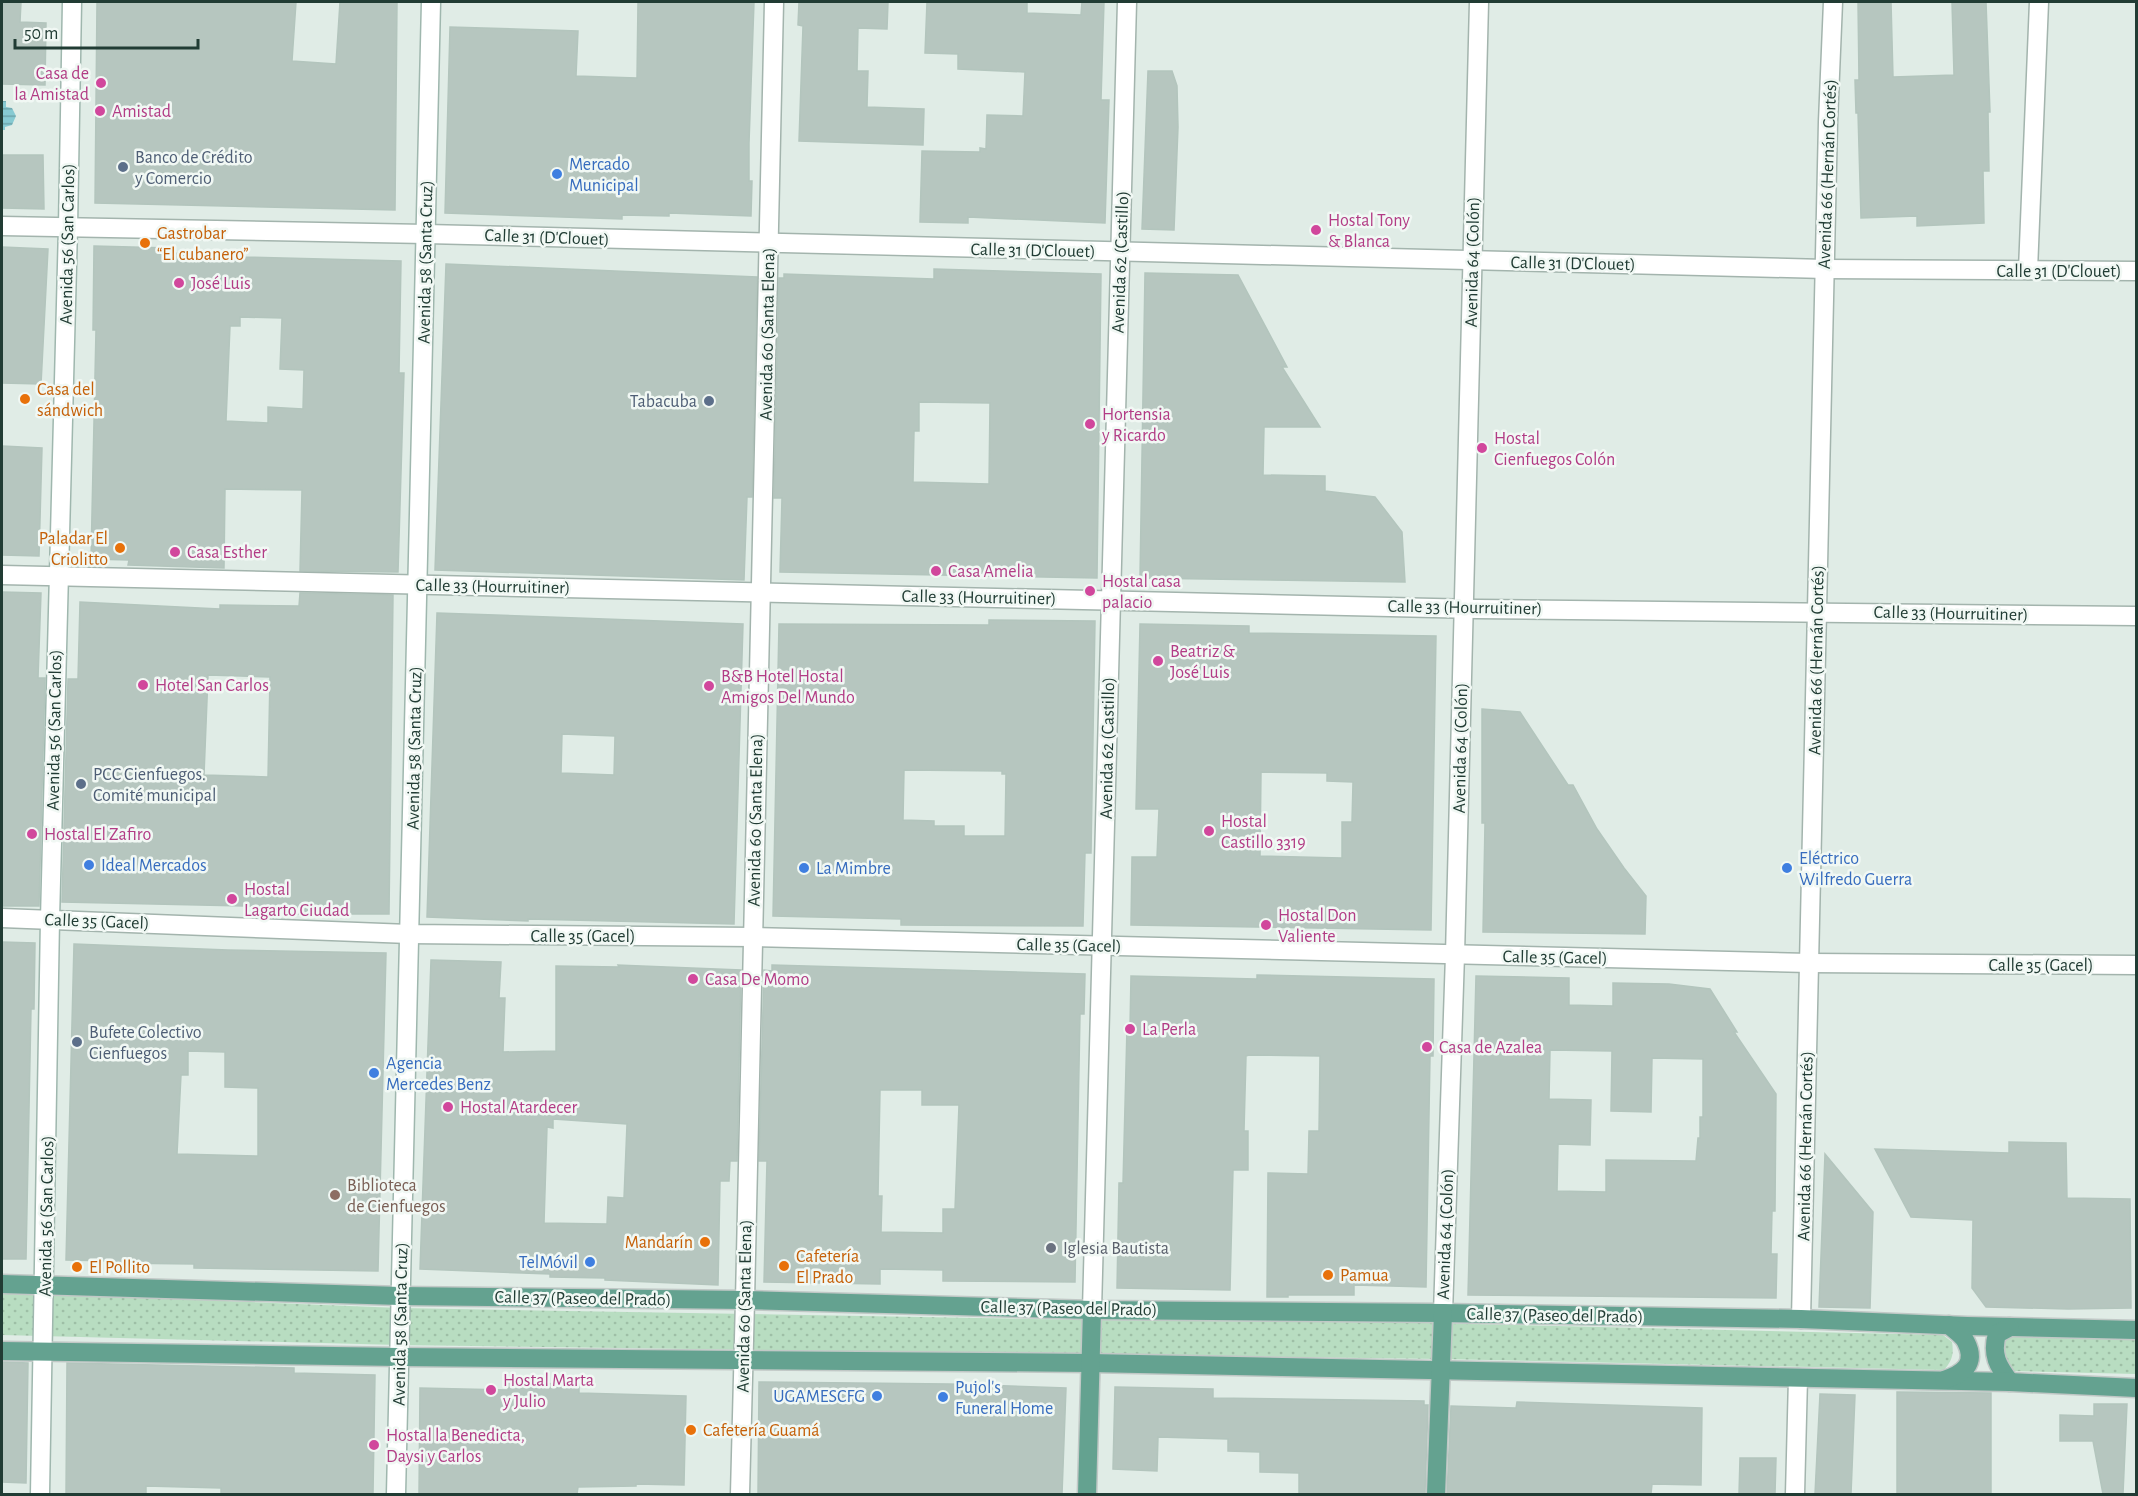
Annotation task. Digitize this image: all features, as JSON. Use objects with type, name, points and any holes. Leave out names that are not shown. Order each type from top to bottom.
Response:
[{"type":"main road","name":"Calle 37 (Paseo del Prado)","points":[[2,1284],[400,1296],[744,1300],[1092,1310],[1801,1319],[2136,1330]]},
{"type":"main road","name":"Avenida 62 (Castillo)","points":[[1087,1494],[1092,1310]]},
{"type":"main road","name":"Avenida 64 (Colón)","points":[[1436,1494],[1443,1313]]},
{"type":"main road","points":[[1942,1381],[1961,1374],[1968,1364],[1969,1354],[1966,1341],[1949,1325]]},
{"type":"main road","points":[[2010,1327],[1997,1334],[1994,1345],[1994,1356],[1998,1366],[2010,1382]]},
{"type":"main road","points":[[2,1350],[399,1357],[1090,1364],[2010,1382],[2136,1388]]},
{"type":"street","name":"Avenida 56 (San Carlos)","points":[[40,1494],[50,919],[72,2]]},
{"type":"street","name":"Avenida 58 (Santa Cruz)","points":[[396,1494],[431,2]]},
{"type":"street","name":"Avenida 60 (Santa Elena)","points":[[740,1494],[774,2]]},
{"type":"street","name":"Avenida 62 (Castillo)","points":[[1092,1310],[1127,2]]},
{"type":"street","name":"Avenida 64 (Colón)","points":[[1443,1313],[1455,955],[1479,2]]},
{"type":"street","name":"Avenida 66 (Hernán Cortés)","points":[[1801,1319],[1833,2]]},
{"type":"street","points":[[2028,270],[2039,2]]},
{"type":"street","name":"Calle 31 (D'Clouet)","points":[[2,226],[426,234],[1825,269],[2136,271]]},
{"type":"street","name":"Calle 33 (Hourruitiner)","points":[[2,575],[1464,608],[2136,616]]},
{"type":"street","name":"Calle 35 (Gacel)","points":[[2,918],[409,934],[753,937],[1809,963],[2136,965]]},
{"type":"street","points":[[1795,1494],[1798,1378]]},
{"type":"green space","points":[[2,1292],[400,1308],[1091,1320],[1424,1323],[1943,1335],[1952,1342],[1953,1350],[1951,1360],[1944,1370],[1441,1359],[399,1345],[2,1335]]},
{"type":"green space","points":[[2009,1336],[2136,1340],[2136,1374],[2011,1371],[2003,1354]]},
{"type":"water","points":[[2,101],[6,101],[6,107],[12,108],[16,116],[12,125],[5,127],[5,130],[2,130]]},
{"type":"building","points":[[2,2],[21,2],[20,22],[46,23],[45,85],[2,84]]},
{"type":"building","points":[[97,2],[296,2],[292,61],[336,64],[340,2],[397,2],[395,210],[95,203]]},
{"type":"building","points":[[638,2],[754,2],[749,143],[749,181],[752,181],[751,216],[669,213],[669,216],[622,215],[622,219],[445,213],[450,27],[578,31],[576,76],[637,78]]},
{"type":"building","points":[[799,2],[888,2],[887,29],[858,28],[857,71],[868,71],[867,107],[924,109],[923,145],[799,141],[803,26],[798,25]]},
{"type":"building","points":[[927,2],[1027,2],[1027,13],[1081,15],[1082,2],[1104,2],[1101,100],[1109,100],[1105,223],[968,217],[968,223],[920,222],[922,151],[980,152],[980,148],[986,149],[987,115],[1023,116],[1025,72],[958,69],[958,54],[925,53]]},
{"type":"building","points":[[1858,2],[1891,2],[1893,77],[1954,75],[1952,2],[1986,2],[1990,112],[1988,112],[1989,171],[1983,171],[1984,223],[1917,226],[1917,216],[1861,218],[1855,80],[1859,80]]},
{"type":"building","points":[[1148,71],[1172,71],[1177,86],[1178,127],[1174,230],[1142,229]]},
{"type":"building","points":[[2,155],[43,155],[44,209],[2,208]]},
{"type":"building","points":[[94,246],[169,248],[169,253],[241,254],[241,257],[401,261],[399,373],[404,373],[398,572],[300,571],[302,490],[225,489],[224,568],[128,565],[129,560],[91,559],[96,330],[93,330]],"holes":[[[240,317],[282,318],[280,369],[304,370],[303,409],[268,407],[268,423],[226,421],[230,326],[240,326]]]},
{"type":"building","points":[[2,247],[48,249],[41,384],[2,383]]},
{"type":"building","points":[[446,264],[757,277],[752,497],[747,497],[744,580],[435,570]]},
{"type":"building","points":[[934,269],[1101,274],[1097,578],[780,572],[782,498],[774,498],[779,278],[784,278],[784,274],[934,279]],"holes":[[[919,402],[990,403],[989,484],[913,482],[914,431],[919,431]]]},
{"type":"building","points":[[1145,273],[1238,275],[1287,367],[1282,367],[1320,427],[1264,427],[1263,475],[1325,476],[1325,491],[1375,497],[1402,532],[1405,582],[1140,578]]},
{"type":"building","points":[[2,446],[42,448],[39,556],[2,555]]},
{"type":"building","points":[[2,592],[41,593],[38,678],[45,678],[39,906],[2,906]]},
{"type":"building","points":[[300,593],[393,595],[389,914],[288,914],[288,907],[62,902],[68,679],[78,679],[80,602],[220,609],[220,605],[299,606]],"holes":[[[208,675],[270,677],[268,777],[204,775]]]},
{"type":"building","points":[[437,613],[743,624],[734,924],[427,917]],"holes":[[[562,734],[615,736],[614,775],[561,773]]]},
{"type":"building","points":[[989,620],[1095,621],[1091,853],[1085,853],[1083,926],[901,925],[901,919],[773,916],[779,624],[989,625]],"holes":[[[904,770],[1002,771],[1002,774],[1006,774],[1005,836],[964,836],[964,826],[934,826],[934,821],[903,820]]]},
{"type":"building","points":[[1140,624],[1249,626],[1249,633],[1436,636],[1431,930],[1131,925],[1132,857],[1157,857],[1159,809],[1136,809]],"holes":[[[1261,772],[1327,773],[1327,781],[1353,782],[1352,822],[1342,822],[1342,858],[1260,856]]]},
{"type":"building","points":[[1482,709],[1520,712],[1568,785],[1573,785],[1597,829],[1646,896],[1645,934],[1483,932],[1485,823],[1482,823]]},
{"type":"building","points":[[2,942],[35,943],[34,1009],[31,1009],[26,1259],[2,1259]]},
{"type":"building","points":[[74,944],[386,953],[378,1271],[194,1268],[194,1264],[66,1260]],"holes":[[[188,1051],[225,1052],[225,1087],[258,1088],[258,1156],[177,1154],[181,1075],[188,1075]]]},
{"type":"building","points":[[431,960],[501,962],[499,998],[505,998],[503,1052],[556,1051],[556,966],[619,967],[618,965],[741,970],[737,1161],[730,1161],[729,1181],[720,1181],[718,1285],[550,1277],[550,1274],[420,1269]],"holes":[[[553,1119],[627,1124],[624,1198],[608,1197],[607,1224],[544,1223],[547,1127],[553,1128]]]},
{"type":"building","points":[[772,965],[1085,974],[1084,1014],[1080,1014],[1075,1282],[943,1281],[943,1270],[880,1269],[880,1284],[764,1282],[767,1161],[759,1161],[764,970],[772,971]],"holes":[[[880,1090],[922,1090],[922,1105],[959,1105],[955,1209],[943,1209],[943,1233],[881,1232],[882,1196],[878,1196]]]},
{"type":"building","points":[[1257,975],[1434,979],[1433,1056],[1430,1056],[1426,1287],[1354,1285],[1354,1295],[1267,1297],[1268,1173],[1308,1174],[1309,1131],[1319,1131],[1320,1056],[1249,1055],[1246,1056],[1244,1131],[1248,1131],[1248,1170],[1233,1170],[1230,1290],[1117,1288],[1119,1183],[1123,1183],[1127,1028],[1130,1028],[1131,976],[1257,979]]},
{"type":"building","points":[[1476,976],[1569,978],[1569,1005],[1613,1006],[1613,983],[1669,984],[1710,989],[1737,1032],[1734,1032],[1776,1094],[1775,1211],[1772,1211],[1771,1254],[1777,1254],[1776,1298],[1468,1295]],"holes":[[[1550,1050],[1612,1051],[1611,1111],[1651,1112],[1652,1058],[1703,1059],[1703,1117],[1700,1117],[1700,1138],[1698,1138],[1696,1161],[1606,1160],[1606,1192],[1557,1191],[1558,1144],[1590,1145],[1591,1100],[1549,1099]]]},
{"type":"building","points":[[2009,1142],[2066,1143],[2067,1198],[2130,1199],[2131,1308],[1986,1307],[1972,1288],[1973,1220],[1911,1217],[1875,1149],[2009,1153]]},
{"type":"building","points":[[1825,1154],[1873,1212],[1870,1308],[1819,1307]]},
{"type":"building","points":[[2,1362],[28,1363],[26,1483],[2,1482]]},
{"type":"building","points":[[67,1363],[294,1368],[294,1373],[375,1375],[373,1494],[221,1494],[221,1488],[146,1486],[146,1494],[66,1494]]},
{"type":"building","points":[[759,1382],[1066,1388],[1062,1494],[758,1494]]},
{"type":"building","points":[[508,1383],[579,1384],[579,1393],[686,1396],[684,1485],[636,1484],[636,1486],[578,1487],[577,1494],[419,1494],[420,1388],[508,1390]]},
{"type":"building","points":[[1115,1387],[1213,1389],[1213,1398],[1424,1401],[1424,1405],[1428,1405],[1425,1494],[1299,1494],[1299,1473],[1260,1472],[1260,1452],[1228,1451],[1228,1439],[1158,1437],[1157,1471],[1113,1469]]},
{"type":"building","points":[[1897,1392],[1991,1393],[1991,1494],[1897,1494]]},
{"type":"building","points":[[1820,1394],[1855,1395],[1851,1494],[1815,1494]]},
{"type":"building","points":[[1517,1402],[1702,1408],[1701,1485],[1652,1484],[1651,1494],[1447,1494],[1451,1406],[1516,1408]]},
{"type":"building","points":[[2094,1404],[2127,1404],[2123,1494],[2103,1494],[2093,1441],[2060,1441],[2060,1415],[2094,1416]]},
{"type":"building","points":[[1740,1458],[1776,1458],[1775,1494],[1739,1494]]},
{"type":"place","name":"Casa de la Amistad","points":[[101,83]]},
{"type":"place","name":"Amistad","points":[[100,111]]},
{"type":"place","name":"Banco de Crédito y Comercio","points":[[123,167]]},
{"type":"place","name":"Mercado Municipal","points":[[557,174]]},
{"type":"place","name":"Hostal Tony & Blanca","points":[[1316,230]]},
{"type":"place","name":"Gastrobar “El cubanero”","points":[[145,243]]},
{"type":"place","name":"José Luis","points":[[179,283]]},
{"type":"place","name":"Casa del sándwich","points":[[25,399]]},
{"type":"place","name":"Tabacuba","points":[[709,401]]},
{"type":"place","name":"Hortensia y Ricardo","points":[[1090,424]]},
{"type":"place","name":"Hostal Cienfuegos Colón","points":[[1482,448]]},
{"type":"place","name":"Paladar El Criolitto","points":[[120,548]]},
{"type":"place","name":"Casa Esther","points":[[175,552]]},
{"type":"place","name":"Casa Amelia","points":[[936,571]]},
{"type":"place","name":"Hostal casa palacio","points":[[1090,591]]},
{"type":"place","name":"Beatriz & José Luis","points":[[1158,661]]},
{"type":"place","name":"Hotel San Carlos","points":[[143,685]]},
{"type":"place","name":"B&B Hotel Hostal Amigos Del Mundo","points":[[709,686]]},
{"type":"place","name":"PCC Cienfuegos. Comité municipal","points":[[81,784]]},
{"type":"place","name":"Hostal Castillo 3319","points":[[1209,831]]},
{"type":"place","name":"Hostal El Zafiro","points":[[32,834]]},
{"type":"place","name":"Ideal Mercados","points":[[89,865]]},
{"type":"place","name":"La Mimbre","points":[[804,868]]},
{"type":"place","name":"Eléctrico Wilfredo Guerra","points":[[1787,868]]},
{"type":"place","name":"Hostal Lagarto Ciudad","points":[[232,899]]},
{"type":"place","name":"Hostal Don Valiente","points":[[1266,925]]},
{"type":"place","name":"Casa De Momo","points":[[693,979]]},
{"type":"place","name":"La Perla","points":[[1130,1029]]},
{"type":"place","name":"Bufete Colectivo Cienfuegos","points":[[77,1042]]},
{"type":"place","name":"Casa de Azalea","points":[[1427,1047]]},
{"type":"place","name":"Agencia Mercedes Benz","points":[[374,1073]]},
{"type":"place","name":"Hostal Atardecer","points":[[448,1107]]},
{"type":"place","name":"Biblioteca de Cienfuegos","points":[[335,1195]]},
{"type":"place","name":"Mandarín","points":[[705,1242]]},
{"type":"place","name":"Iglesia Bautista","points":[[1051,1248]]},
{"type":"place","name":"TelMóvil","points":[[590,1262]]},
{"type":"place","name":"Cafetería El Prado","points":[[784,1266]]},
{"type":"place","name":"El Pollito","points":[[77,1267]]},
{"type":"place","name":"Pamua","points":[[1328,1275]]},
{"type":"place","name":"Hostal Marta y Julio","points":[[491,1390]]},
{"type":"place","name":"UGAMESCFG","points":[[877,1396]]},
{"type":"place","name":"Pujol's Funeral Home","points":[[943,1397]]},
{"type":"place","name":"Cafetería Guamá","points":[[691,1430]]},
{"type":"place","name":"Hostal la Benedicta, Daysi y Carlos","points":[[374,1445]]}]
